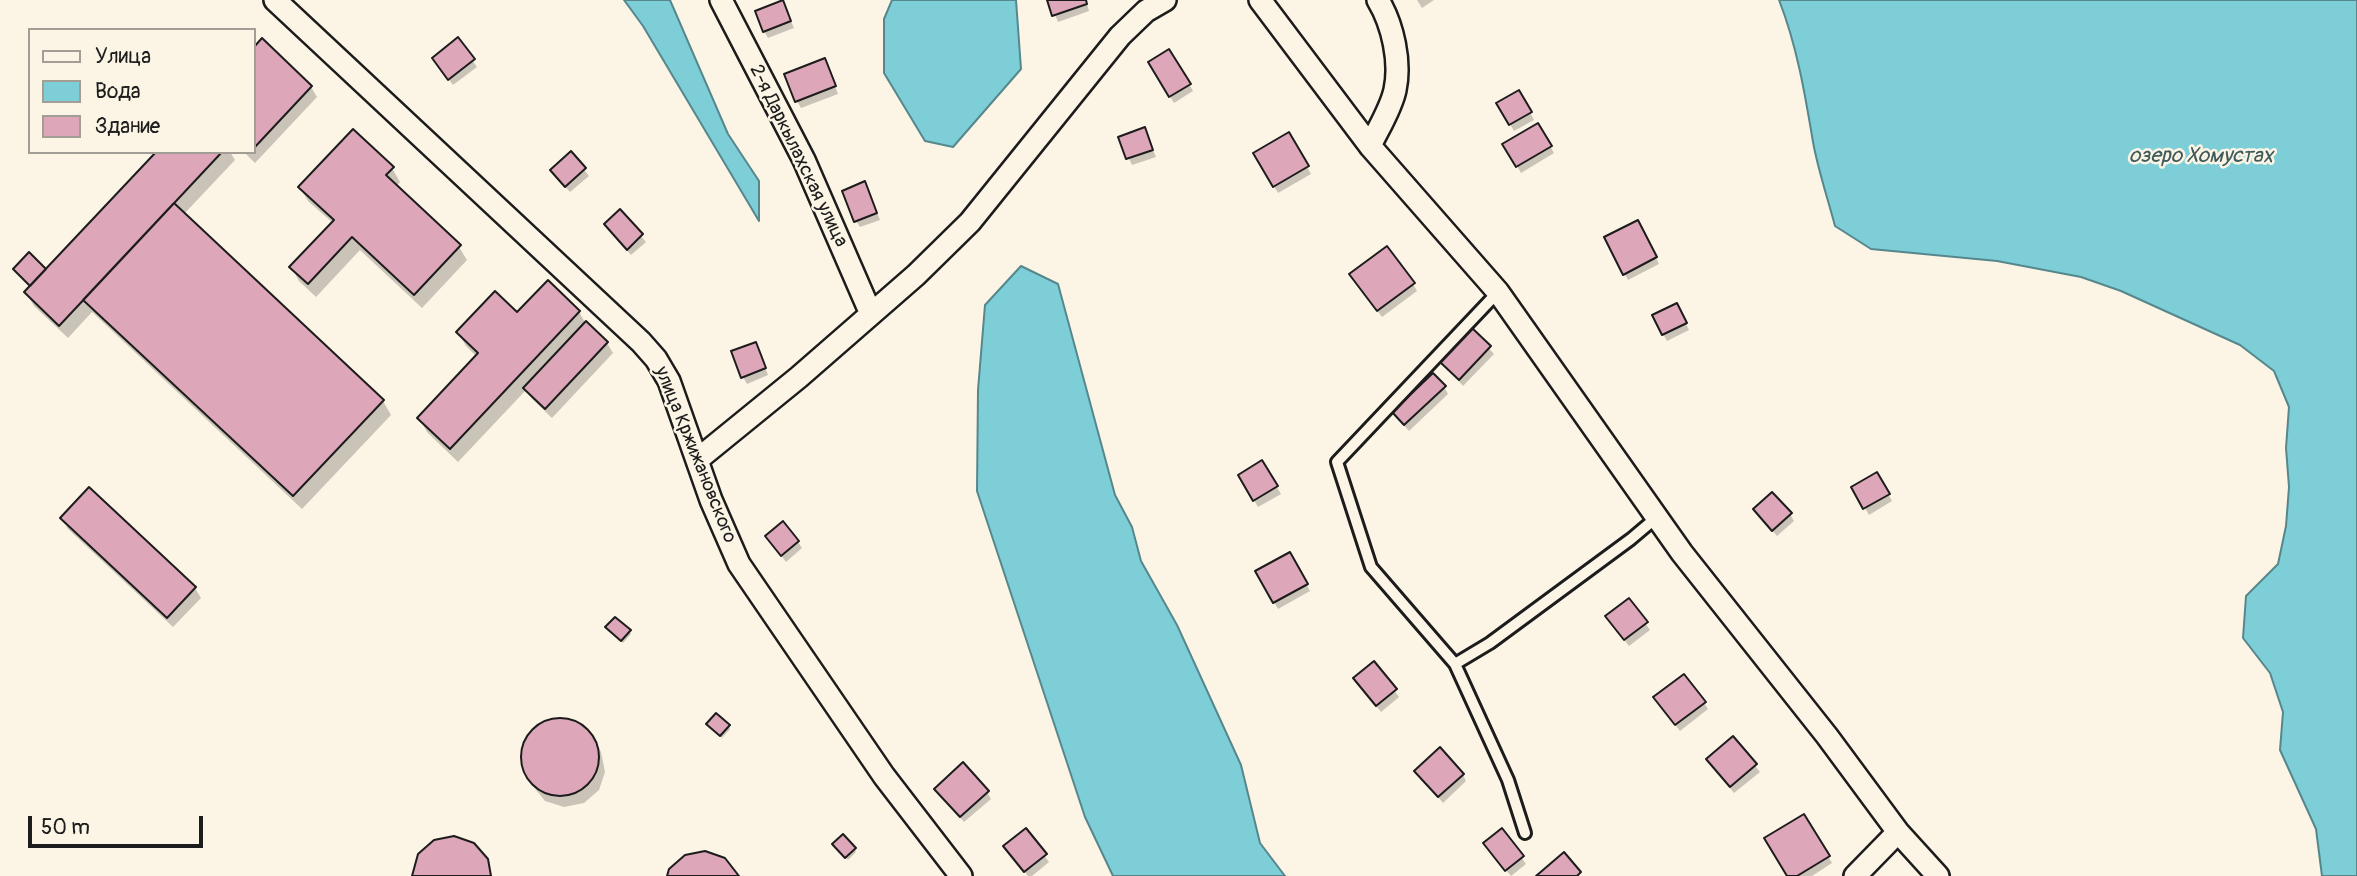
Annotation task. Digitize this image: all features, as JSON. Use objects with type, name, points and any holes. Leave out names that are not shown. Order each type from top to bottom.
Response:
[{"type":"street","name":"улица Кржижановского","points":[[275,0],[656,359],[669,381],[711,500],[740,564],[884,776],[961,876]]},
{"type":"street","name":"2-я Даркылахская улица","points":[[721,0],[804,160],[870,314]]},
{"type":"street","points":[[697,460],[799,377],[916,275],[970,222],[1120,36],[1146,11],[1165,0]]},
{"type":"street","points":[[1260,0],[1370,146],[1498,292],[1682,553],[1827,736],[1898,832],[1938,876]]},
{"type":"street","points":[[1370,146],[1395,92],[1397,66],[1394,43],[1378,0]]},
{"type":"street","points":[[1855,876],[1898,832]]},
{"type":"lane","points":[[1498,292],[1337,462],[1371,568],[1455,664],[1508,780],[1525,833]]},
{"type":"lane","points":[[1455,664],[1490,643],[1657,517]]},
{"type":"water","points":[[624,0],[670,0],[728,134],[759,181],[759,221],[643,26]]},
{"type":"water","points":[[892,0],[1016,0],[1021,69],[953,147],[925,141],[884,73],[884,19]]},
{"type":"water","name":"озеро Хомустах","points":[[1779,0],[2357,0],[2357,876],[2322,876],[2316,829],[2280,750],[2283,712],[2270,673],[2243,638],[2246,596],[2278,564],[2286,526],[2289,407],[2274,371],[2240,345],[2121,291],[2081,277],[1997,261],[1871,249],[1835,226],[1815,153],[1796,52]]},
{"type":"water","points":[[1021,266],[1058,284],[1115,495],[1132,527],[1141,561],[1177,625],[1241,765],[1260,843],[1285,876],[1113,876],[1085,817],[977,491],[978,390],[985,305]]},
{"type":"building","points":[[783,0],[791,21],[763,32],[755,11]]},
{"type":"building","points":[[1047,0],[1086,0],[1087,4],[1052,16]]},
{"type":"building","points":[[458,37],[475,59],[448,80],[432,58]]},
{"type":"building","points":[[262,38],[312,86],[256,146],[256,45]]},
{"type":"building","points":[[1169,49],[1191,84],[1169,97],[1148,62]]},
{"type":"building","points":[[825,58],[836,86],[795,102],[784,74]]},
{"type":"building","points":[[1519,90],[1532,112],[1509,125],[1496,103]]},
{"type":"building","points":[[1538,123],[1552,146],[1516,167],[1502,144]]},
{"type":"building","points":[[1145,127],[1153,150],[1126,159],[1118,137]]},
{"type":"building","points":[[353,129],[394,167],[386,175],[461,245],[414,295],[352,237],[308,284],[289,267],[334,220],[298,187]]},
{"type":"building","points":[[1289,132],[1309,166],[1273,187],[1253,153]]},
{"type":"building","points":[[571,151],[586,168],[565,187],[550,170]]},
{"type":"building","points":[[154,154],[220,154],[59,326],[24,292]]},
{"type":"building","points":[[865,181],[877,213],[854,222],[842,191]]},
{"type":"building","points":[[174,203],[384,400],[293,496],[83,300]]},
{"type":"building","points":[[620,209],[643,234],[627,250],[604,224]]},
{"type":"building","points":[[1638,220],[1657,257],[1623,275],[1604,237]]},
{"type":"building","points":[[1387,246],[1415,283],[1377,311],[1349,274]]},
{"type":"building","points":[[29,252],[46,269],[30,286],[13,269]]},
{"type":"building","points":[[548,280],[580,311],[450,449],[417,418],[478,353],[456,332],[495,291],[517,312]]},
{"type":"building","points":[[1677,303],[1687,323],[1662,335],[1652,315]]},
{"type":"building","points":[[586,321],[608,342],[545,409],[523,388]]},
{"type":"building","points":[[1472,328],[1491,346],[1459,380],[1440,362]]},
{"type":"building","points":[[756,342],[766,368],[741,378],[731,351]]},
{"type":"building","points":[[1433,373],[1446,386],[1404,425],[1392,412]]},
{"type":"building","points":[[1262,460],[1278,486],[1253,501],[1238,475]]},
{"type":"building","points":[[1877,472],[1890,494],[1863,509],[1851,487]]},
{"type":"building","points":[[89,487],[196,587],[167,618],[60,518]]},
{"type":"building","points":[[1772,492],[1792,513],[1772,531],[1753,509]]},
{"type":"building","points":[[783,521],[799,541],[781,556],[765,536]]},
{"type":"building","points":[[1290,552],[1308,584],[1273,603],[1255,571]]},
{"type":"building","points":[[1629,598],[1648,622],[1624,640],[1605,616]]},
{"type":"building","points":[[615,617],[631,630],[621,641],[605,627]]},
{"type":"building","points":[[1374,661],[1397,689],[1376,706],[1353,678]]},
{"type":"building","points":[[1684,674],[1706,702],[1675,725],[1653,697]]},
{"type":"building","points":[[716,713],[730,725],[720,736],[706,724]]},
{"type":"building","points":[[552,718],[568,718],[582,724],[593,735],[599,749],[599,765],[593,779],[582,790],[568,796],[552,796],[538,790],[527,779],[521,765],[521,749],[527,735],[538,724]]},
{"type":"building","points":[[1733,736],[1757,764],[1730,787],[1706,759]]},
{"type":"building","points":[[1440,747],[1464,774],[1438,797],[1414,771]]},
{"type":"building","points":[[963,762],[989,791],[960,817],[934,789]]},
{"type":"building","points":[[1804,814],[1830,856],[1797,876],[1787,876],[1764,838]]},
{"type":"building","points":[[1026,828],[1047,854],[1024,872],[1003,846]]},
{"type":"building","points":[[1502,828],[1524,856],[1505,871],[1483,843]]},
{"type":"building","points":[[843,834],[856,848],[845,858],[832,844]]},
{"type":"building","points":[[454,836],[474,843],[488,859],[491,876],[412,876],[418,854],[434,840]]},
{"type":"building","points":[[705,851],[725,858],[739,876],[667,876],[669,869],[685,855]]},
{"type":"building","points":[[1564,852],[1581,872],[1577,876],[1536,876]]}]
